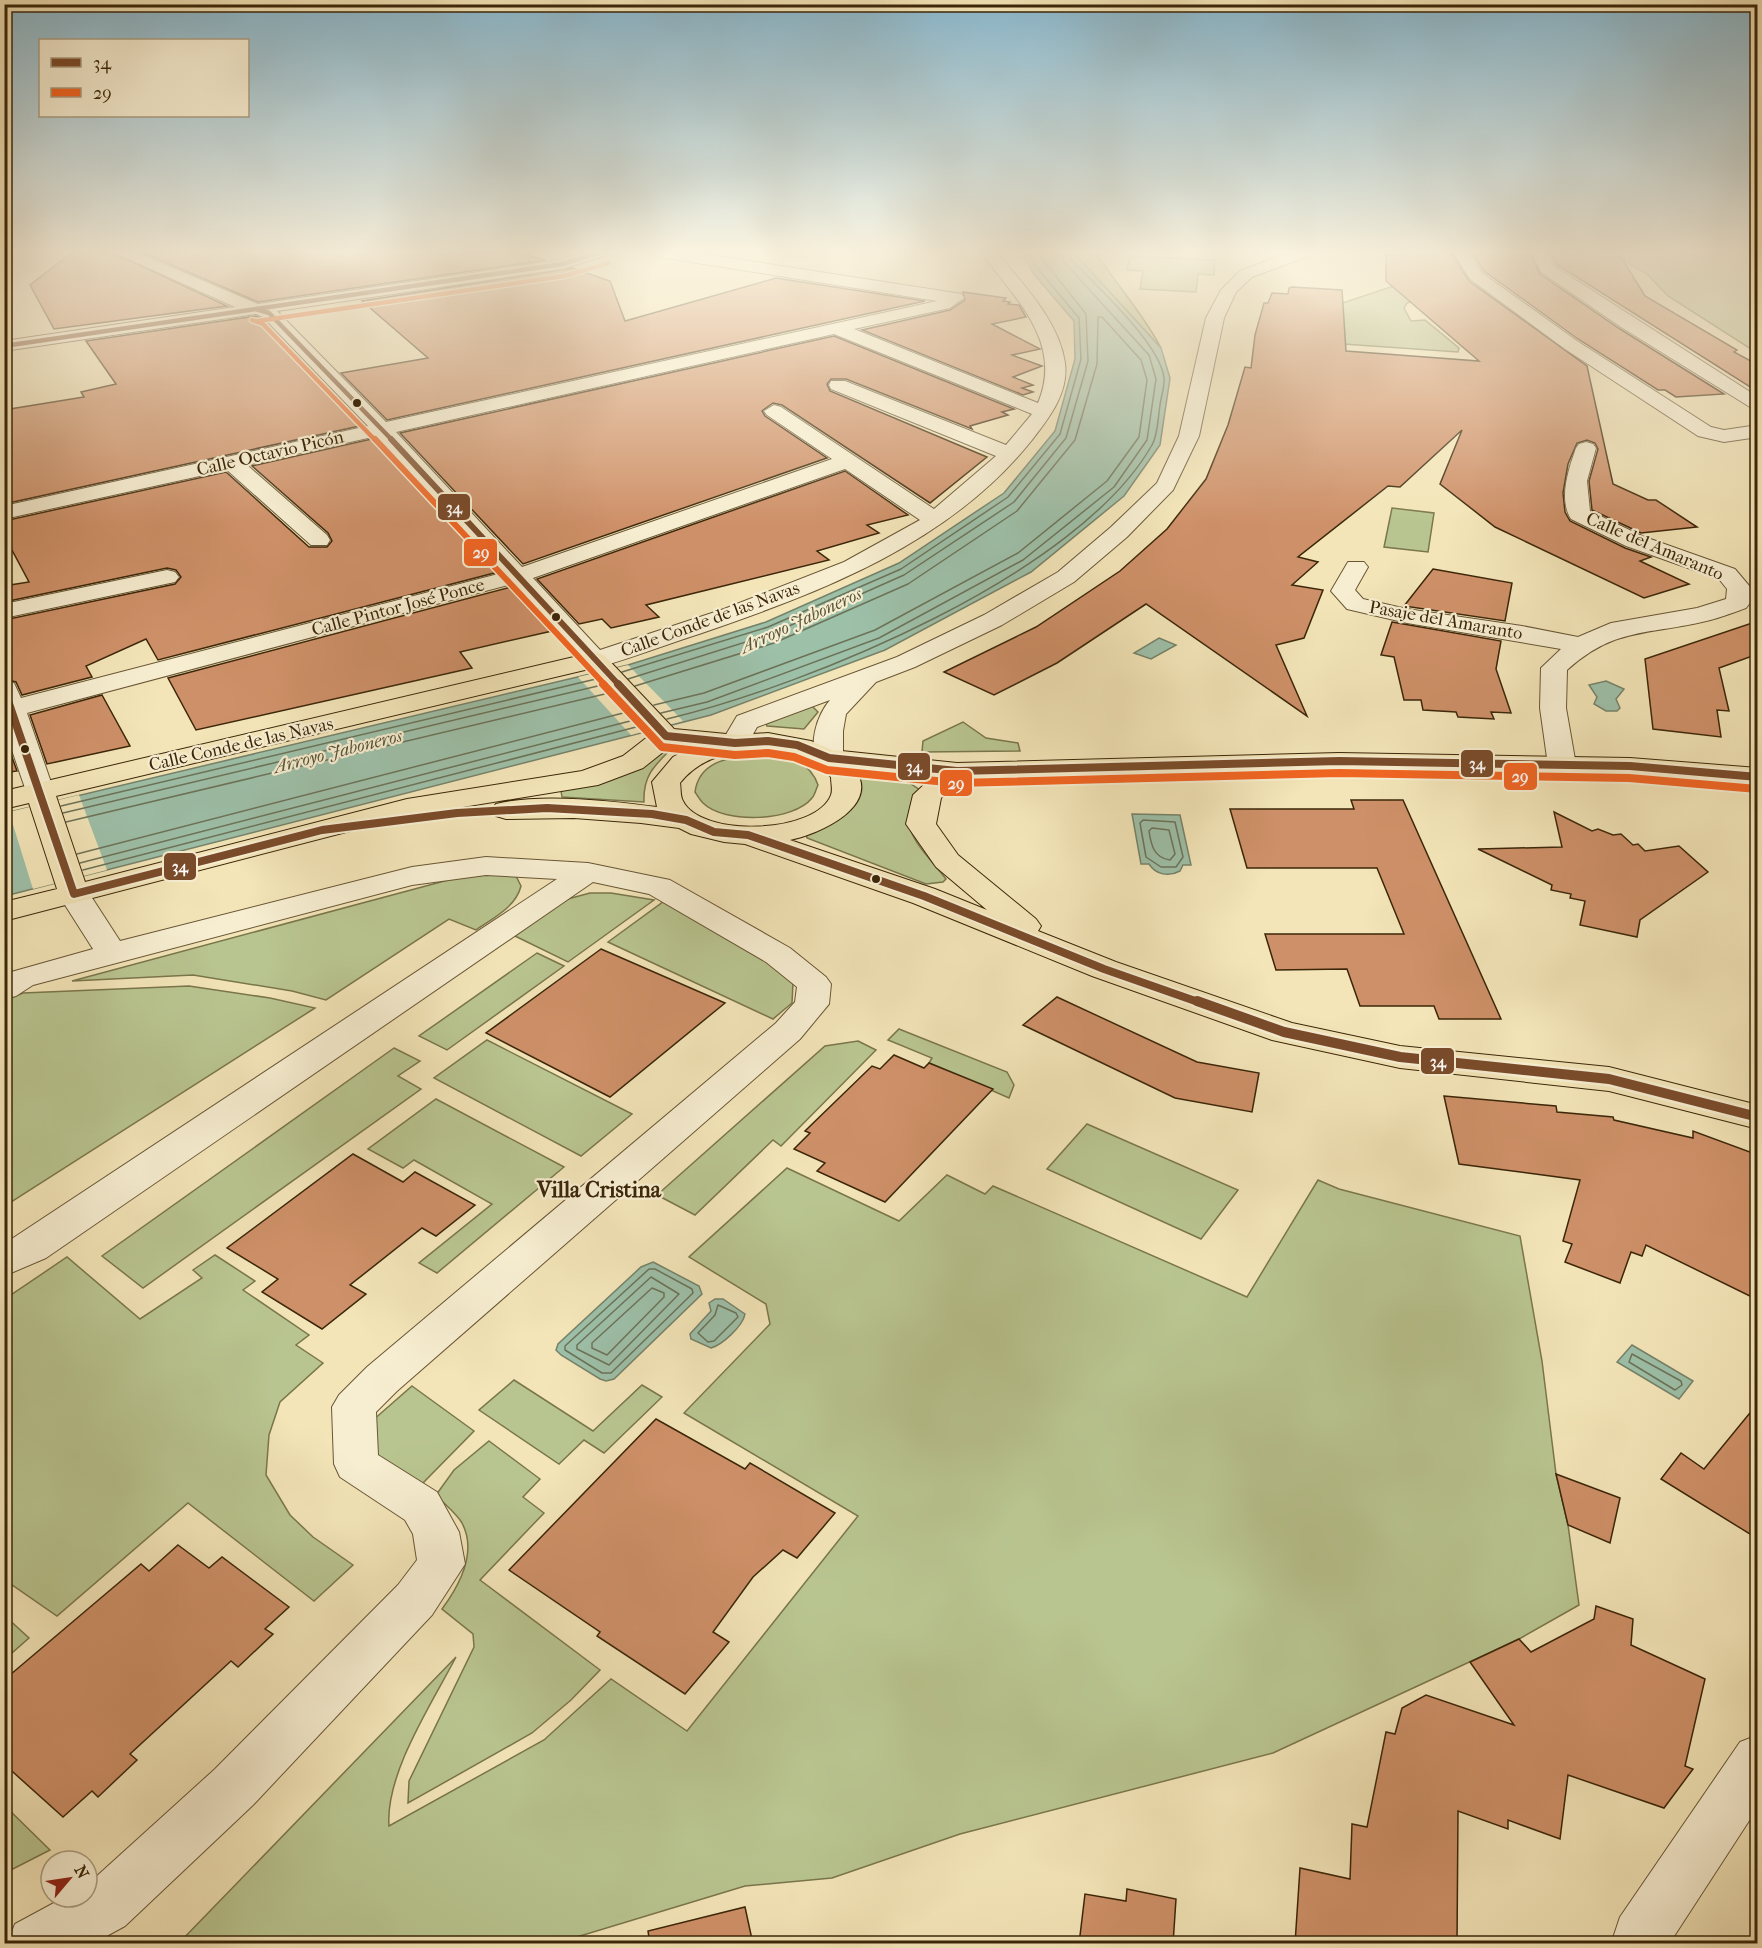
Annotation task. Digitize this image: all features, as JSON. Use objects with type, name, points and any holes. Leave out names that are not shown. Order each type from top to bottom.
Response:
[{"type":"main road","points":[[599,665],[661,732],[735,743]]},
{"type":"main road","name":"Calle Conde de las Navas","points":[[4,800],[42,798],[599,665]]},
{"type":"main road","points":[[4,912],[72,887],[322,830],[406,808],[588,779],[633,762],[661,732]]},
{"type":"main road","points":[[686,820],[669,804],[666,782],[684,762],[701,752],[735,743],[768,741],[797,745],[829,758],[957,771],[1339,761],[1630,766],[1758,777]]},
{"type":"main road","points":[[322,830],[457,813],[547,808],[652,814],[686,820],[714,832],[766,835],[804,828],[832,813],[846,794],[846,784],[845,775],[829,758]]},
{"type":"main road","points":[[957,771],[927,795],[921,824],[947,861],[1020,923],[1104,969]]},
{"type":"main road","points":[[42,798],[72,887]]},
{"type":"main road","points":[[748,835],[924,897],[1104,969],[1284,1032],[1400,1057],[1609,1079],[1758,1117]]},
{"type":"street","points":[[4,345],[26,342]]},
{"type":"street","points":[[297,342],[381,428],[599,665]]},
{"type":"street","name":"Calle Octavio Picón","points":[[4,513],[772,342]]},
{"type":"street","points":[[870,342],[1044,412]]},
{"type":"street","name":"Calle Conde de las Navas","points":[[599,665],[852,567],[934,520],[1010,454],[1044,412],[1054,387],[1056,363],[1049,342]]},
{"type":"street","points":[[735,743],[747,722],[906,662],[993,620],[1066,577],[1119,532],[1166,486],[1189,436],[1210,342]]},
{"type":"street","points":[[1567,342],[1705,432],[1724,436],[1758,431]]},
{"type":"street","points":[[1657,342],[1758,406]]},
{"type":"street","points":[[838,384],[1010,454]]},
{"type":"street","points":[[774,411],[934,520]]},
{"type":"street","name":"Calle del Amaranto","points":[[1562,765],[1553,708],[1554,668],[1580,645],[1620,628],[1701,615],[1738,603],[1739,588],[1727,574],[1634,541],[1579,514],[1576,481],[1586,448]]},
{"type":"street","name":"Calle Pintor José Ponce","points":[[8,698],[517,576],[847,461]]},
{"type":"street","points":[[231,462],[320,540]]},
{"type":"street","name":"Pasaje del Amaranto","points":[[1356,567],[1343,591],[1355,604],[1407,616],[1522,633],[1580,645]]},
{"type":"street","points":[[4,611],[167,577]]},
{"type":"street","points":[[829,758],[828,723],[832,712],[871,675]]},
{"type":"street","points":[[8,698],[42,798]]},
{"type":"street","points":[[4,989],[21,978],[111,952],[412,876],[486,866],[588,872],[659,887],[778,955],[814,984],[812,1004],[788,1031],[391,1371],[354,1407],[356,1464],[421,1506],[436,1532],[441,1564],[415,1600],[234,1787],[105,1906],[35,1944]]},
{"type":"street","points":[[4,1262],[32,1248],[588,872]]},
{"type":"street","points":[[72,887],[111,952]]},
{"type":"street","points":[[1639,1944],[1640,1937],[1758,1760]]},
{"type":"shaded area","points":[[1452,342],[1459,348],[1458,352],[1329,343]]},
{"type":"shaded area","points":[[1740,342],[1757,342],[1757,353]]},
{"type":"shaded area","points":[[1392,508],[1434,513],[1428,552],[1384,547]]},
{"type":"shaded area","points":[[812,706],[818,712],[804,729],[767,726],[766,724]]},
{"type":"shaded area","points":[[963,722],[986,738],[1018,743],[1020,751],[922,752],[923,741]]},
{"type":"shaded area","points":[[660,750],[669,751],[658,762],[647,779],[644,802],[562,797],[561,791],[626,774]]},
{"type":"shaded area","points":[[753,754],[792,759],[807,768],[818,785],[813,797],[803,806],[790,812],[758,817],[726,814],[713,810],[703,803],[695,792],[702,774],[708,768],[724,760]]},
{"type":"shaded area","points":[[868,774],[905,780],[920,790],[912,803],[909,815],[910,826],[920,848],[946,879],[943,882],[926,884],[807,838],[806,834],[858,778]]},
{"type":"shaded area","points":[[489,874],[516,876],[521,886],[514,900],[503,911],[476,930],[449,919],[326,1000],[292,991],[193,975],[72,981],[463,876]]},
{"type":"shaded area","points":[[590,893],[611,893],[654,900],[568,962],[515,936],[564,900]]},
{"type":"shaded area","points":[[663,902],[779,969],[793,982],[792,1003],[773,1019],[608,942]]},
{"type":"shaded area","points":[[537,953],[564,966],[447,1050],[419,1036]]},
{"type":"shaded area","points":[[189,986],[270,998],[315,1008],[5,1206],[4,1103],[11,1030],[5,1031],[5,1000],[23,993]]},
{"type":"shaded area","points":[[899,1029],[1007,1072],[1014,1085],[1009,1098],[929,1063],[932,1058],[888,1040]]},
{"type":"shaded area","points":[[487,1040],[632,1114],[581,1156],[434,1078]]},
{"type":"shaded area","points":[[858,1041],[876,1050],[781,1146],[773,1140],[695,1215],[657,1195],[825,1046]]},
{"type":"shaded area","points":[[394,1048],[420,1061],[398,1076],[421,1089],[143,1288],[102,1256]]},
{"type":"shaded area","points":[[436,1099],[564,1167],[437,1273],[419,1263],[492,1204],[414,1160],[403,1168],[368,1149]]},
{"type":"shaded area","points":[[1087,1124],[1238,1190],[1201,1239],[1047,1169]]},
{"type":"shaded area","points":[[787,1168],[899,1221],[947,1175],[985,1194],[993,1186],[1247,1297],[1318,1180],[1339,1189],[1520,1236],[1542,1361],[1556,1474],[1568,1525],[1579,1605],[1519,1639],[1273,1753],[960,1834],[832,1878],[745,1886],[557,1943],[179,1943],[456,1657],[423,1717],[402,1762],[394,1784],[389,1826],[544,1740],[611,1679],[687,1731],[858,1516],[684,1413],[770,1324],[766,1304],[689,1257]]},
{"type":"shaded area","points":[[215,1255],[255,1281],[243,1290],[309,1335],[296,1345],[323,1363],[280,1402],[269,1435],[266,1475],[290,1515],[313,1537],[353,1565],[314,1601],[188,1503],[57,1616],[12,1585],[5,1583],[5,1299],[67,1257],[140,1319],[202,1278],[193,1270]]},
{"type":"shaded area","points":[[514,1380],[593,1431],[642,1385],[662,1397],[604,1453],[584,1440],[559,1464],[479,1410]]},
{"type":"shaded area","points":[[412,1386],[474,1431],[420,1486],[370,1455],[372,1421]]},
{"type":"shaded area","points":[[489,1441],[540,1479],[523,1497],[544,1513],[480,1580],[600,1670],[571,1700],[532,1733],[408,1803],[409,1781],[474,1647],[473,1634],[442,1609],[460,1580],[468,1546],[462,1523],[436,1495],[454,1470]]},
{"type":"shaded area","points":[[5,1616],[29,1638],[5,1659]]},
{"type":"shaded area","points":[[4,1805],[49,1849],[39,1849],[39,1856],[4,1873]]},
{"type":"water","name":"Arroyo Jaboneros","points":[[1075,342],[1155,342],[1161,348],[1170,378],[1160,445],[1124,496],[1031,572],[885,650],[711,715],[5,896],[5,813],[628,665],[766,622],[899,563],[1004,493],[1055,431],[1075,359]]},
{"type":"water","points":[[1159,638],[1176,645],[1151,659],[1134,653]]},
{"type":"water","points":[[1606,681],[1624,689],[1616,699],[1620,708],[1617,711],[1606,711],[1594,704],[1597,697],[1589,685]]},
{"type":"water","points":[[1132,814],[1180,815],[1191,865],[1183,865],[1180,871],[1167,874],[1155,871],[1149,864],[1141,864]]},
{"type":"water","points":[[653,1262],[699,1286],[702,1294],[614,1379],[606,1381],[600,1379],[556,1350],[558,1344],[641,1267]]},
{"type":"water","points":[[715,1299],[723,1299],[745,1314],[731,1334],[711,1348],[691,1339],[690,1334],[711,1311],[709,1303]]},
{"type":"water","points":[[1632,1345],[1693,1381],[1679,1399],[1617,1362]]},
{"type":"pier","points":[[628,665],[683,721],[631,735],[578,677]]},
{"type":"pier","points":[[79,795],[107,870],[33,889],[9,812]]},
{"type":"building","points":[[87,342],[283,342],[314,377],[317,377],[364,425],[4,504],[4,410],[84,397],[81,392],[116,384]]},
{"type":"building","points":[[409,342],[740,342],[387,420],[341,373],[428,358]]},
{"type":"building","points":[[808,342],[849,342],[1014,409],[1002,412],[1008,415],[970,426],[972,429],[846,379],[831,379],[827,384],[830,391],[987,457],[930,503],[782,405],[773,403],[762,411],[765,416],[827,458],[523,564],[400,433]]},
{"type":"building","points":[[891,342],[1026,342],[1040,349],[1012,355],[1042,366],[1013,377],[1033,385],[1022,388],[1033,392],[1023,395]]},
{"type":"building","points":[[1254,342],[1345,342],[1346,351],[1479,361],[1457,342],[1554,342],[1587,366],[1613,484],[1648,500],[1656,500],[1697,527],[1641,533],[1592,510],[1589,481],[1598,449],[1595,443],[1587,440],[1577,443],[1568,464],[1563,493],[1565,512],[1570,521],[1625,548],[1651,557],[1640,561],[1689,584],[1644,598],[1495,527],[1440,484],[1462,430],[1400,487],[1388,486],[1298,557],[1318,562],[1292,585],[1323,590],[1304,638],[1276,645],[1307,716],[1146,604],[1057,663],[994,695],[944,672],[1036,627],[1120,571],[1167,529],[1206,479],[1228,425],[1245,367],[1251,368]]},
{"type":"building","points":[[1583,342],[1641,342],[1724,394],[1676,397],[1665,390],[1658,390]]},
{"type":"building","points":[[1679,342],[1723,342],[1737,350],[1734,352],[1758,365],[1758,392]]},
{"type":"building","points":[[376,438],[498,572],[158,660],[146,639],[86,666],[92,677],[22,695],[16,682],[4,679],[4,620],[175,584],[181,577],[176,570],[167,568],[4,602],[4,586],[29,582],[4,535],[4,521],[226,472],[309,547],[327,547],[332,541],[328,533],[252,466]]},
{"type":"building","points":[[845,471],[908,515],[867,525],[879,533],[817,551],[829,560],[646,605],[659,617],[611,628],[602,619],[579,624],[537,579]]},
{"type":"building","points":[[1433,569],[1512,583],[1505,621],[1404,606]]},
{"type":"building","points":[[511,587],[552,631],[460,652],[472,668],[196,730],[168,678]]},
{"type":"building","points":[[1758,621],[1758,654],[1719,668],[1729,711],[1717,710],[1721,737],[1653,729],[1645,659]]},
{"type":"building","points":[[1392,622],[1501,641],[1496,669],[1511,713],[1491,712],[1494,719],[1458,717],[1456,712],[1423,710],[1421,700],[1404,700],[1394,657],[1381,655]]},
{"type":"building","points":[[102,695],[130,746],[47,764],[30,715]]},
{"type":"building","points":[[4,735],[17,771],[4,773]]},
{"type":"building","points":[[1351,800],[1403,800],[1501,1019],[1439,1019],[1434,1006],[1360,1006],[1347,969],[1276,970],[1265,934],[1404,934],[1377,868],[1247,868],[1230,809],[1354,809]]},
{"type":"building","points":[[1554,812],[1592,831],[1598,829],[1613,835],[1621,834],[1633,845],[1638,844],[1645,851],[1679,846],[1708,872],[1640,920],[1637,937],[1580,925],[1585,901],[1570,898],[1571,894],[1551,890],[1552,885],[1478,849],[1562,847]]},
{"type":"building","points":[[601,949],[725,1003],[610,1097],[486,1033]]},
{"type":"building","points":[[1057,997],[1197,1062],[1259,1073],[1252,1112],[1175,1098],[1023,1025]]},
{"type":"building","points":[[894,1055],[924,1068],[929,1063],[993,1089],[885,1202],[817,1171],[825,1163],[794,1149],[810,1133],[805,1131],[872,1066],[880,1069]]},
{"type":"building","points":[[1444,1096],[1556,1106],[1557,1112],[1613,1117],[1614,1120],[1693,1138],[1693,1131],[1758,1155],[1758,1300],[1646,1245],[1642,1256],[1631,1252],[1620,1283],[1565,1262],[1572,1244],[1563,1241],[1580,1180],[1459,1164]]},
{"type":"building","points":[[353,1154],[403,1182],[415,1172],[475,1205],[436,1236],[422,1228],[350,1285],[366,1294],[322,1329],[262,1292],[278,1279],[227,1248]]},
{"type":"building","points":[[1758,1403],[1758,1539],[1661,1479],[1681,1453],[1704,1469]]},
{"type":"building","points":[[656,1419],[745,1469],[750,1463],[835,1513],[797,1558],[783,1550],[753,1577],[713,1632],[729,1642],[685,1694],[597,1636],[600,1632],[509,1570]]},
{"type":"building","points":[[1556,1474],[1620,1498],[1610,1543],[1568,1525]]},
{"type":"building","points":[[178,1545],[209,1568],[222,1557],[289,1607],[265,1629],[273,1634],[238,1667],[231,1661],[130,1754],[137,1760],[98,1797],[92,1791],[63,1817],[4,1764],[4,1680],[141,1564],[149,1571]]},
{"type":"building","points":[[1596,1606],[1633,1619],[1631,1645],[1705,1679],[1685,1766],[1693,1769],[1664,1808],[1568,1775],[1560,1839],[1508,1820],[1508,1829],[1458,1811],[1457,1944],[1295,1944],[1300,1868],[1350,1879],[1352,1824],[1367,1827],[1386,1732],[1395,1734],[1402,1708],[1426,1695],[1514,1725],[1470,1662],[1519,1639],[1531,1652],[1594,1619]]},
{"type":"building","points":[[1127,1889],[1176,1899],[1173,1944],[1079,1944],[1085,1894],[1126,1901]]},
{"type":"building","points":[[745,1907],[753,1944],[650,1944],[648,1931]]},
{"type":"transit line","name":"34","points":[[4,346],[32,342]]},
{"type":"transit line","name":"29","points":[[280,342],[372,436],[662,747],[735,755],[768,753],[794,757],[827,770],[956,783],[1339,773],[1629,778],[1757,789]]},
{"type":"transit line","name":"34","points":[[297,342],[381,428],[666,736],[735,743],[768,741],[797,745],[829,758],[957,771],[1339,761],[1630,766],[1758,777]]},
{"type":"transit line","name":"34","points":[[4,689],[74,894],[322,830],[457,813],[547,808],[652,814],[686,820],[714,832],[748,835],[924,896],[1104,969],[1284,1032],[1400,1057],[1609,1079],[1758,1117]]},
{"type":"district","name":"Villa Cristina","points":[[599,1189]]}]
